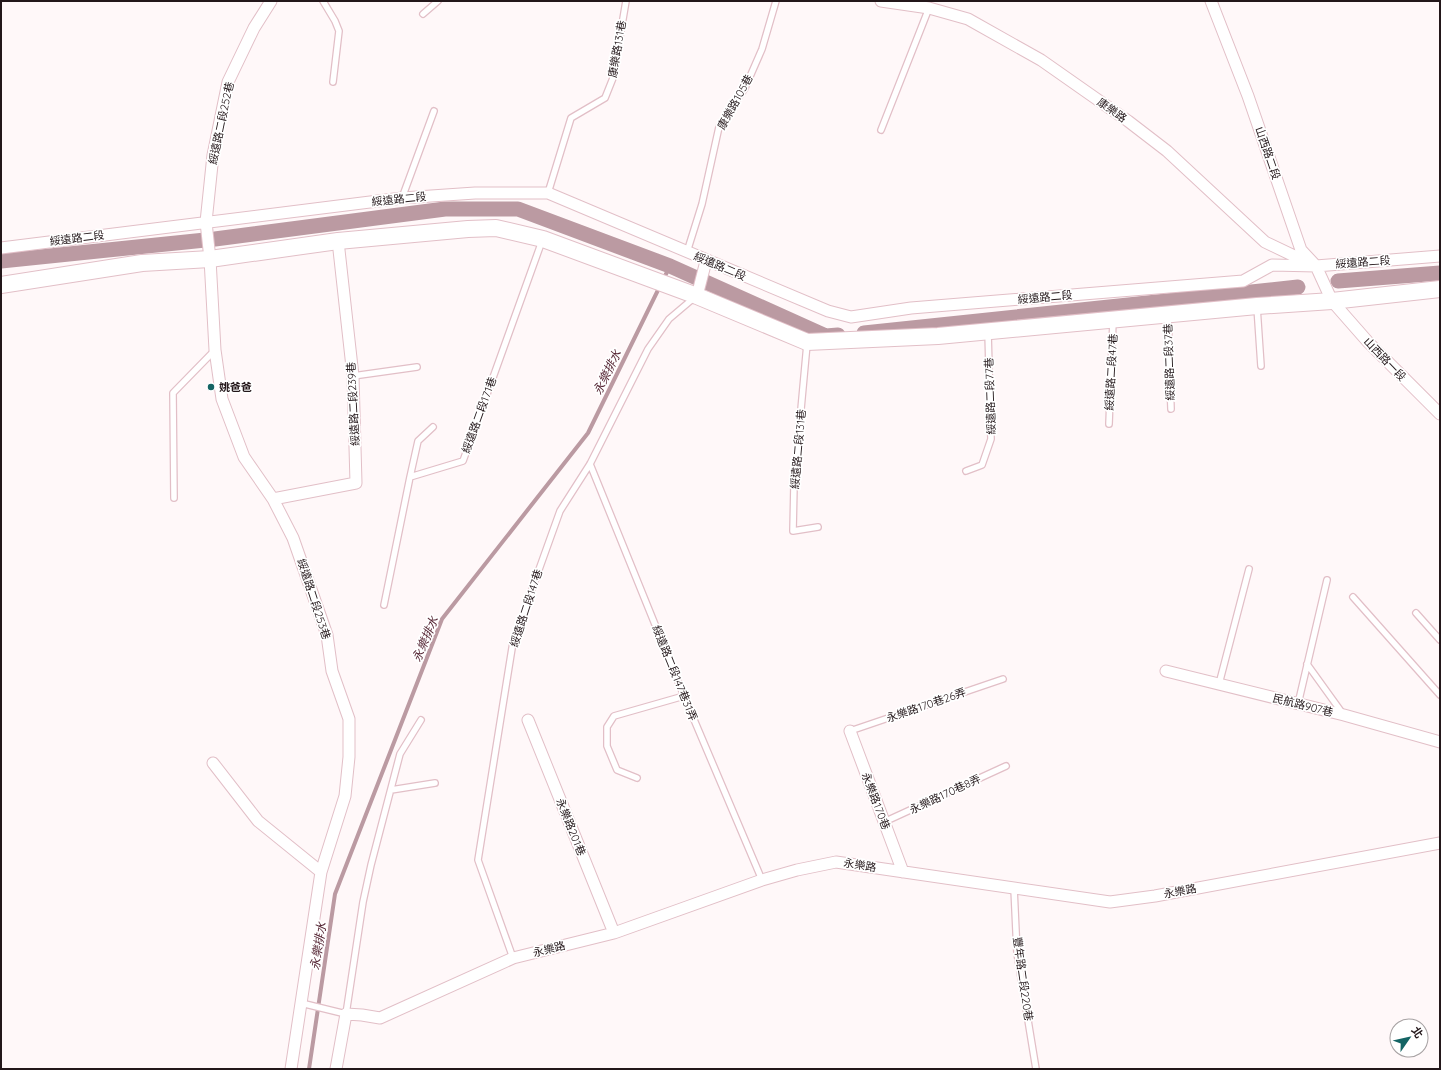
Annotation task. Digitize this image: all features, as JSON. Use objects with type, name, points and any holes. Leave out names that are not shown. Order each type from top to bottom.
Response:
[{"type":"street","name":"綏遠路二段252巷","points":[[210,259],[207,226],[213,155],[228,82],[254,28],[270,1]]},
{"type":"street","name":"康樂路","points":[[881,1],[929,8],[968,19],[1041,60],[1128,121],[1167,151],[1265,242],[1316,266]]},
{"type":"street","name":"山西路二段","points":[[1211,1],[1248,96],[1301,250],[1316,266],[1332,301]]},
{"type":"street","name":"綏遠路二段","points":[[1,248],[207,226],[402,198],[475,193],[548,193],[706,261],[828,311],[852,317],[911,308],[1243,281],[1272,265],[1316,266],[1440,256]]},
{"type":"street","points":[[1,285],[142,263],[210,259],[338,241],[468,229],[496,228],[543,239],[691,294],[807,342],[938,336],[988,332],[1256,306],[1332,301],[1440,289]]},
{"type":"street","name":"綏遠路二段239巷","points":[[273,500],[356,483],[353,376],[338,241]]},
{"type":"street","name":"綏遠路二段253巷","points":[[210,259],[215,350],[222,399],[244,457],[273,500],[293,538],[327,635],[332,672],[349,719],[345,796],[321,872],[291,1069]]},
{"type":"street","points":[[691,294],[706,261]]},
{"type":"street","name":"山西路一段","points":[[1332,301],[1368,342],[1440,414]]},
{"type":"street","name":"民航路907巷","points":[[1166,671],[1440,742]]},
{"type":"street","name":"永樂路201巷","points":[[528,720],[614,933]]},
{"type":"street","name":"永樂路170巷","points":[[850,731],[903,872]]},
{"type":"street","points":[[213,763],[258,821],[321,872]]},
{"type":"street","name":"永樂路","points":[[346,1014],[380,1018],[513,958],[614,933],[762,880],[797,870],[836,862],[1110,902],[1155,896],[1440,843]]},
{"type":"street","points":[[336,1069],[346,1014]]},
{"type":"lane","points":[[323,1],[339,31],[333,82]]},
{"type":"lane","points":[[423,14],[438,1]]},
{"type":"lane","name":"康樂路131巷","points":[[548,193],[570,118],[605,98],[613,78],[626,1]]},
{"type":"lane","name":"康樂路105巷","points":[[687,252],[702,204],[719,127],[745,88],[762,49],[776,1]]},
{"type":"lane","points":[[881,130],[929,8]]},
{"type":"lane","points":[[402,198],[434,111]]},
{"type":"lane","name":"綏遠路二段171巷","points":[[410,477],[463,461],[543,239]]},
{"type":"lane","name":"綏遠路二段147巷","points":[[513,958],[478,860],[513,642],[560,511],[590,464],[648,349],[669,318],[691,294]]},
{"type":"lane","points":[[1256,306],[1261,366]]},
{"type":"lane","name":"綏遠路二段37巷","points":[[1168,315],[1171,409]]},
{"type":"lane","name":"綏遠路二段47巷","points":[[1109,424],[1113,320]]},
{"type":"lane","name":"綏遠路二段77巷","points":[[966,471],[982,465],[991,439],[988,332]]},
{"type":"lane","name":"綏遠路二段131巷","points":[[807,342],[794,485],[793,531],[818,527]]},
{"type":"lane","points":[[174,498],[173,394],[215,350]]},
{"type":"lane","points":[[353,376],[417,367]]},
{"type":"lane","points":[[384,604],[418,441],[433,427]]},
{"type":"lane","name":"綏遠路二段147巷31弄","points":[[590,464],[684,696],[762,880]]},
{"type":"lane","points":[[1219,684],[1250,569]]},
{"type":"lane","points":[[1298,704],[1327,580]]},
{"type":"lane","points":[[1353,597],[1440,695]]},
{"type":"lane","points":[[1416,613],[1440,640]]},
{"type":"lane","points":[[1307,664],[1344,716]]},
{"type":"lane","name":"永樂路170巷26弄","points":[[850,731],[1003,679]]},
{"type":"lane","points":[[637,778],[617,770],[607,746],[607,727],[614,716],[684,696]]},
{"type":"lane","points":[[346,1014],[362,902],[390,790],[400,754],[421,720]]},
{"type":"lane","name":"永樂路170巷8弄","points":[[884,822],[1006,766]]},
{"type":"lane","points":[[390,790],[435,783]]},
{"type":"lane","name":"豐年路二段220巷","points":[[1014,888],[1017,953],[1036,1069]]},
{"type":"lane","name":"永樂路","points":[[301,1003],[314,1008],[346,1014]]},
{"type":"waterway","points":[[1,261],[215,239],[445,209],[518,209],[670,266],[826,336],[838,335]]},
{"type":"waterway","name":"永樂排水","points":[[663,280],[670,266]]},
{"type":"waterway","points":[[1338,281],[1440,273]]},
{"type":"waterway","name":"永樂排水","points":[[309,1069],[335,894],[442,619],[588,433],[660,286]]},
{"type":"waterway","points":[[864,333],[1298,287]]},
{"type":"place","name":"姚爸爸","points":[[211,387]]}]
